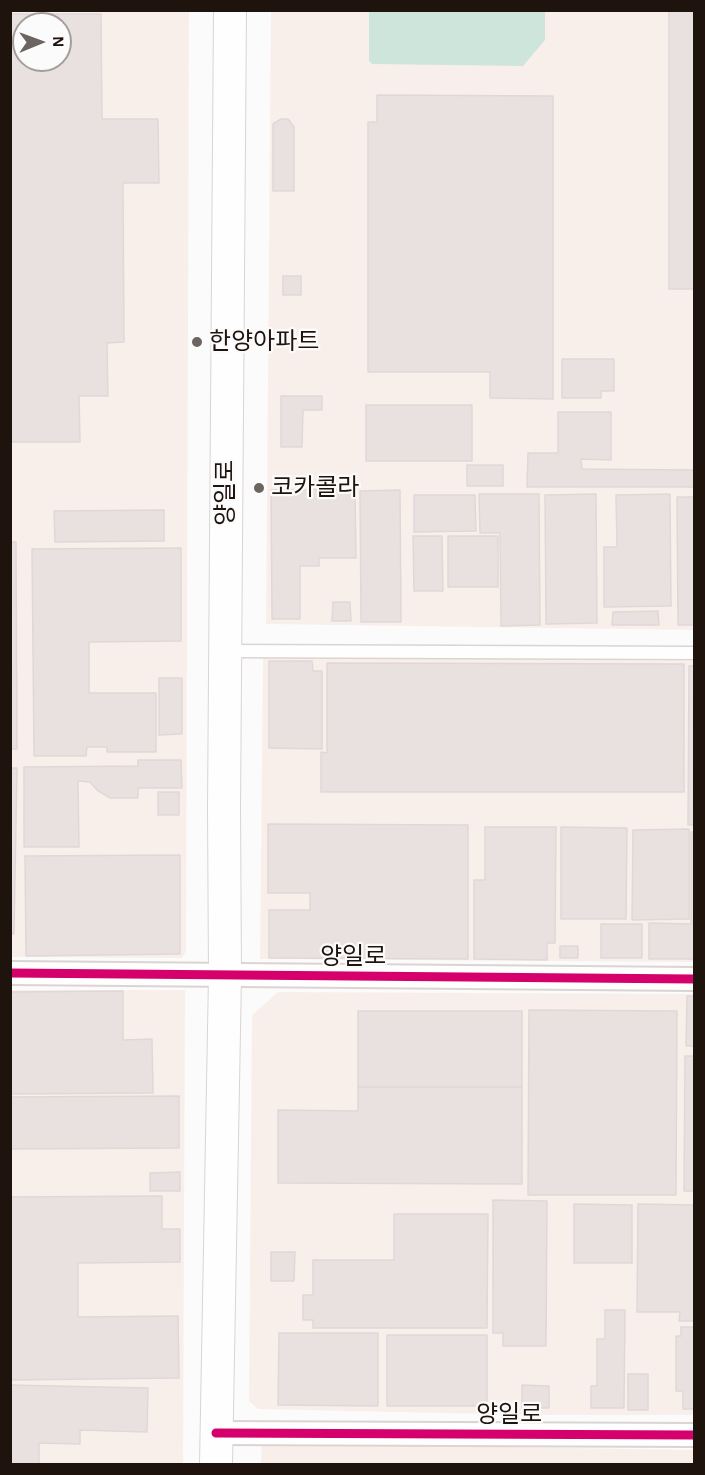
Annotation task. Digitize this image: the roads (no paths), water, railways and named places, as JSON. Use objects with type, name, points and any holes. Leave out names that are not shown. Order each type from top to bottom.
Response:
[{"type":"main road","name":"양일로","points":[[216,1464],[225,976],[230,10]]},
{"type":"street","name":"양일로","points":[[10,973],[694,979]]},
{"type":"street","name":"양일로","points":[[216,1433],[694,1435]]},
{"type":"lane","points":[[225,651],[694,653]]},
{"type":"place","name":"한양아파트","points":[[197,342]]},
{"type":"place","name":"코카콜라","points":[[259,488]]}]
